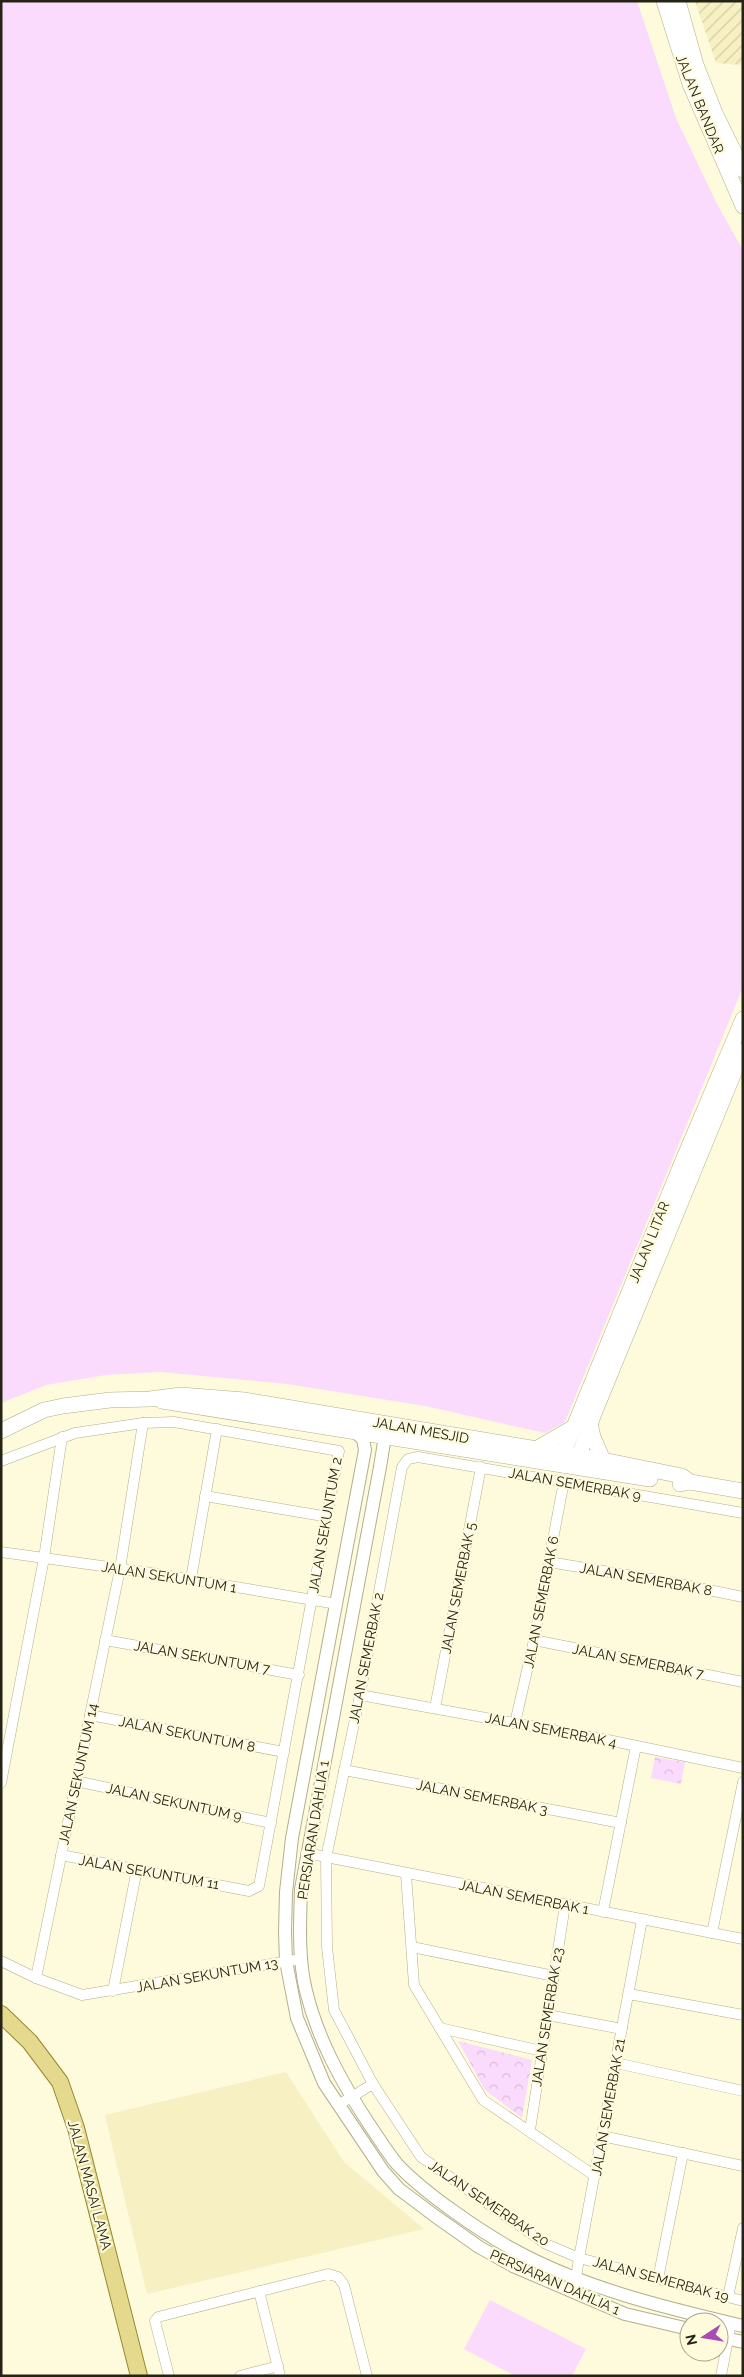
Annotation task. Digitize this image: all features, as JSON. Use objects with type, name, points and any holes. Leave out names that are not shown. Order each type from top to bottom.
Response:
[{"type":"main road","name":"JALAN BANDAR","points":[[664,1],[690,84],[743,170]]},
{"type":"main road","name":"JALAN BANDAR","points":[[678,1],[710,116],[743,206]]},
{"type":"main road","name":"JALAN LITAR","points":[[569,1461],[574,1427],[680,1165],[743,1019]]},
{"type":"main road","name":"JALAN LITAR","points":[[569,1461],[590,1423],[743,1051]]},
{"type":"main road","name":"JALAN MESJID","points":[[1,1432],[44,1410],[110,1400],[150,1399],[181,1394],[244,1400],[536,1449],[569,1461],[603,1460],[682,1476],[690,1482]]},
{"type":"main road","name":"JALAN MESJID","points":[[150,1399],[385,1436],[569,1461],[679,1484],[690,1482],[743,1491]]},
{"type":"main road","points":[[590,1423],[593,1437],[603,1460]]},
{"type":"main road","points":[[536,1449],[574,1427]]},
{"type":"main road","name":"JALAN MASAI LAMA","points":[[1,2014],[30,2042],[60,2082],[76,2128],[138,2376]]},
{"type":"street","name":"JALAN SEKUNTUM 2","points":[[1,1461],[62,1437],[109,1426],[143,1422],[174,1422],[339,1451],[259,1886],[253,1890],[237,1888]]},
{"type":"street","name":"JALAN SEKUNTUM 14","points":[[36,1978],[120,1569],[143,1422]]},
{"type":"street","points":[[377,1422],[385,1436]]},
{"type":"street","points":[[191,1580],[217,1429]]},
{"type":"street","name":"PERSIARAN DAHLIA 1","points":[[354,1431],[363,1438],[365,1444],[337,1604],[292,1838],[286,1892],[286,1961],[296,2018],[312,2059],[338,2105],[383,2171],[399,2188],[479,2247],[513,2266],[574,2294],[625,2314],[679,2328]]},
{"type":"street","name":"PERSIARAN DAHLIA 1","points":[[385,1436],[306,1853],[301,1889],[301,1959],[306,1991],[317,2026],[336,2072],[396,2163],[410,2177],[474,2225],[517,2252],[576,2278],[630,2296],[737,2324]]},
{"type":"street","points":[[1,1783],[44,1558],[62,1437]]},
{"type":"street","points":[[362,1463],[373,1456],[376,1457],[380,1467]]},
{"type":"street","name":"JALAN SEMERBAK 9","points":[[408,1459],[418,1457],[481,1467],[743,1513]]},
{"type":"street","name":"JALAN SEMERBAK 2","points":[[326,1858],[360,1695],[402,1466],[408,1459]]},
{"type":"street","name":"JALAN SEMERBAK 5","points":[[436,1708],[481,1467]]},
{"type":"street","name":"JALAN SEMERBAK 6","points":[[515,1723],[534,1640],[564,1481]]},
{"type":"street","points":[[205,1496],[323,1516]]},
{"type":"street","name":"JALAN SEKUNTUM 1","points":[[1,1552],[337,1604]]},
{"type":"street","name":"JALAN SEMERBAK 8","points":[[549,1562],[670,1582],[743,1597]]},
{"type":"street","name":"JALAN SEKUNTUM 7","points":[[105,1640],[298,1675]]},
{"type":"street","name":"JALAN SEMERBAK 7","points":[[534,1640],[743,1682]]},
{"type":"street","name":"JALAN SEMERBAK 4","points":[[360,1695],[636,1746],[743,1768]]},
{"type":"street","name":"JALAN SEKUNTUM 8","points":[[90,1715],[284,1752]]},
{"type":"street","points":[[603,1912],[636,1746]]},
{"type":"street","name":"JALAN SEMERBAK 3","points":[[344,1770],[620,1823]]},
{"type":"street","name":"JALAN SEKUNTUM 9","points":[[76,1781],[271,1822]]},
{"type":"street","points":[[712,1933],[743,1782]]},
{"type":"street","name":"JALAN SEMERBAK 1","points":[[306,1853],[743,1939]]},
{"type":"street","name":"JALAN SEKUNTUM 11","points":[[61,1856],[237,1888]]},
{"type":"street","name":"JALAN SEMERBAK 20","points":[[326,1858],[327,1947],[334,2010],[373,2084],[420,2157],[546,2244],[579,2258]]},
{"type":"street","points":[[113,1991],[137,1869]]},
{"type":"street","points":[[406,1874],[414,1985],[483,2100],[530,2130],[595,2176]]},
{"type":"street","name":"JALAN SEMERBAK 23","points":[[530,2130],[565,1905]]},
{"type":"street","name":"JALAN SEMERBAK 21","points":[[574,2294],[579,2258],[642,1920]]},
{"type":"street","points":[[412,1947],[554,1976]]},
{"type":"street","name":"JALAN SEKUNTUM 13","points":[[1,1961],[76,1994],[113,1991],[301,1959]]},
{"type":"street","points":[[629,1994],[743,2016]]},
{"type":"street","points":[[548,2015],[622,2029]]},
{"type":"street","points":[[440,2028],[542,2051]]},
{"type":"street","points":[[616,2063],[743,2091]]},
{"type":"street","points":[[338,2105],[373,2084]]},
{"type":"street","points":[[602,2136],[743,2166]]},
{"type":"street","points":[[658,2278],[683,2153]]},
{"type":"street","points":[[728,2297],[743,2228]]},
{"type":"street","name":"JALAN SEMERBAK 19","points":[[579,2258],[743,2301]]},
{"type":"street","points":[[169,2376],[155,2321],[158,2317],[324,2274],[338,2277],[344,2285],[367,2376]]},
{"type":"street","points":[[240,2376],[279,2371],[259,2291]]},
{"type":"street","points":[[729,2339],[743,2342]]},
{"type":"street","points":[[721,2376],[722,2362]]},
{"type":"shaded area","points":[[695,1],[743,1],[743,65],[716,63]]},
{"type":"shaded area","points":[[286,2072],[344,2162],[424,2229],[147,2294],[105,2115]]},
{"type":"green space","points":[[1,1],[637,1],[676,118],[717,204],[743,250],[743,987],[565,1422],[545,1433],[425,1406],[287,1384],[160,1372],[106,1375],[46,1385],[1,1403]]},
{"type":"green space","points":[[655,1757],[685,1762],[681,1784],[651,1778]]},
{"type":"green space","points":[[458,2041],[532,2060],[522,2118],[485,2090]]},
{"type":"green space","points":[[490,2300],[586,2349],[572,2376],[515,2376],[464,2349]]}]
